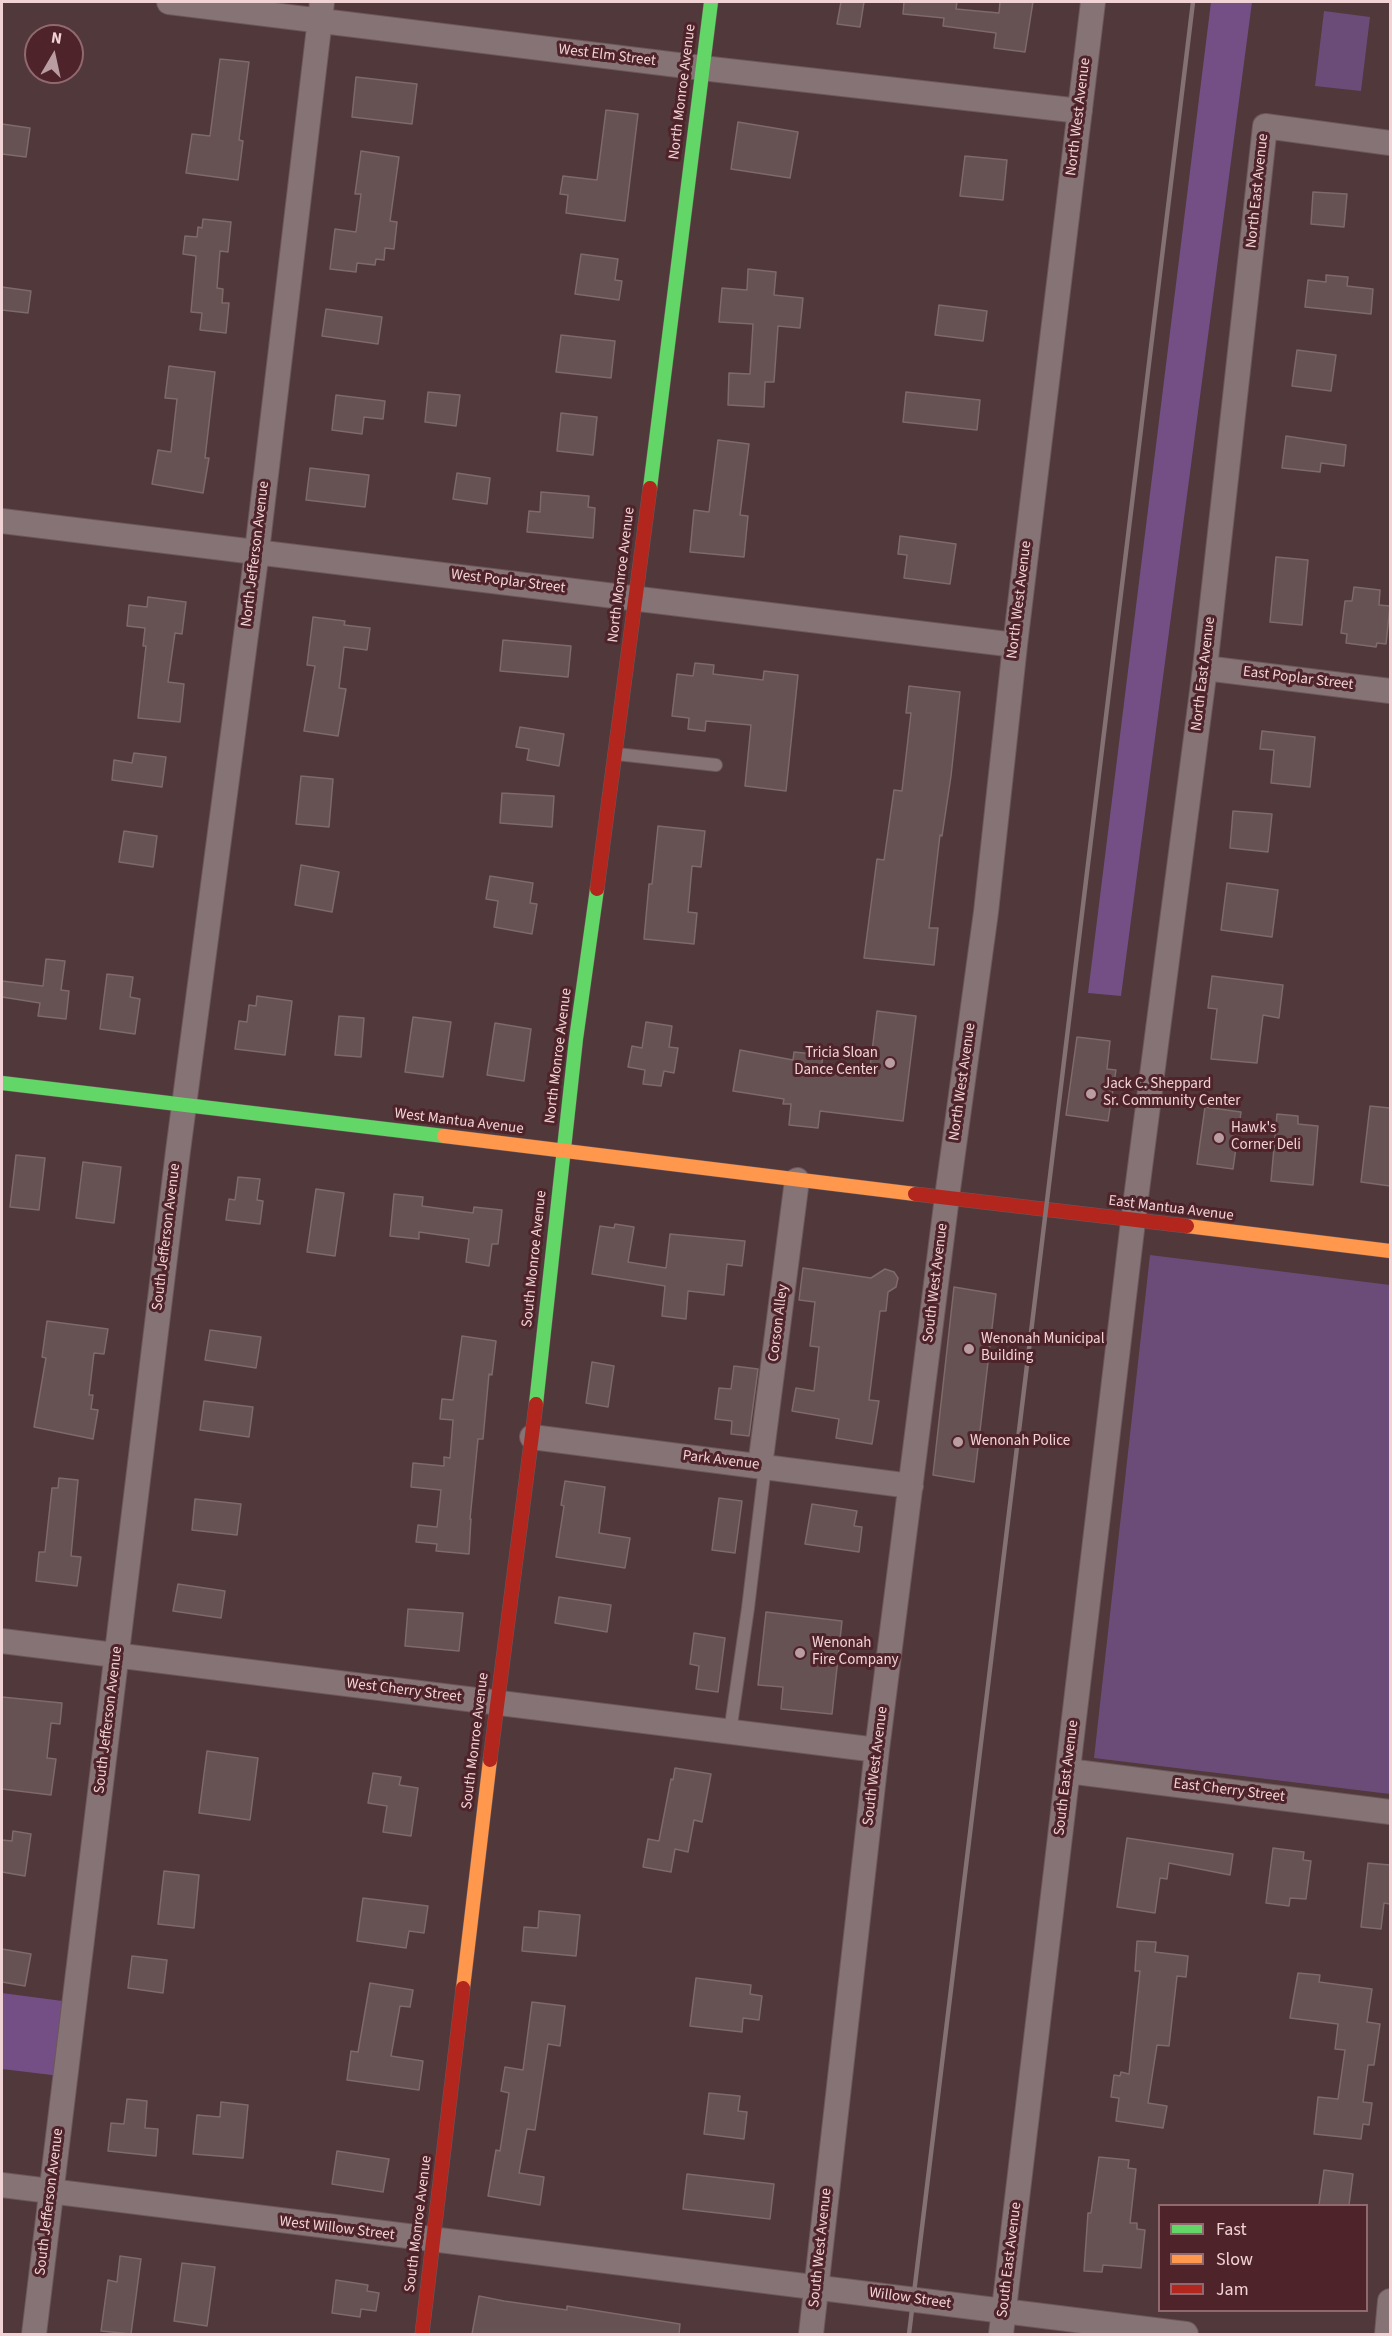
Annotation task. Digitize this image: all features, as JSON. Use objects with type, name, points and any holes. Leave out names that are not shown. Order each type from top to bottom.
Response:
[{"type":"street","name":"West Elm Street","points":[[169,2],[321,12],[702,68],[1080,111]]},
{"type":"street","name":"North Monroe Avenue","points":[[564,1151],[576,1039],[616,754],[711,2]]},
{"type":"street","name":"North West Avenue","points":[[947,1197],[986,912],[1015,645],[1093,2]]},
{"type":"street","name":"North Jefferson Avenue","points":[[184,1105],[257,551],[321,12]]},
{"type":"street","name":"North East Avenue","points":[[1133,1221],[1205,668],[1265,126],[1390,143]]},
{"type":"street","name":"West Poplar Street","points":[[2,521],[1015,645]]},
{"type":"street","name":"East Poplar Street","points":[[1205,668],[1390,691]]},
{"type":"street","name":"West Mantua Avenue","points":[[2,1083],[947,1197]]},
{"type":"street","name":"South Jefferson Avenue","points":[[34,2334],[184,1105]]},
{"type":"street","name":"South Monroe Avenue","points":[[422,2334],[497,1703],[532,1437],[564,1151]]},
{"type":"street","name":"Corson Alley","points":[[763,1467],[797,1180]]},
{"type":"street","name":"East Mantua Avenue","points":[[947,1197],[1390,1251]]},
{"type":"street","name":"South West Avenue","points":[[811,2334],[877,1750],[947,1197]]},
{"type":"street","name":"South East Avenue","points":[[1002,2323],[1133,1221]]},
{"type":"street","name":"Park Avenue","points":[[532,1437],[911,1486]]},
{"type":"street","name":"West Cherry Street","points":[[2,1641],[877,1750]]},
{"type":"street","name":"East Cherry Street","points":[[1068,1771],[1390,1812]]},
{"type":"street","name":"West Willow Street","points":[[2,2185],[434,2241],[817,2286]]},
{"type":"street","name":"Willow Street","points":[[817,2286],[1002,2323],[1186,2334]]},
{"type":"street","points":[[1386,2334],[1390,2301]]},
{"type":"lane","points":[[616,754],[716,765]]},
{"type":"lane","points":[[730,1732],[748,1608],[763,1467]]},
{"type":"shaded area","points":[[1211,2],[1252,2],[1121,996],[1088,993]]},
{"type":"shaded area","points":[[1324,11],[1370,17],[1361,91],[1315,86]]},
{"type":"shaded area","points":[[1150,1255],[1390,1285],[1390,1794],[1094,1758]]},
{"type":"shaded area","points":[[2,1993],[70,2002],[60,2076],[2,2069]]},
{"type":"building","points":[[841,2],[864,2],[860,27],[837,24]]},
{"type":"building","points":[[904,2],[957,2],[956,9],[999,13],[1000,2],[1033,2],[1025,52],[994,48],[996,33],[943,26],[944,18],[903,14]]},
{"type":"building","points":[[220,59],[249,62],[239,140],[243,141],[238,180],[186,173],[192,134],[210,136]]},
{"type":"building","points":[[356,77],[417,84],[412,124],[352,117]]},
{"type":"building","points":[[606,110],[638,114],[625,221],[566,213],[568,195],[560,194],[563,176],[597,180]]},
{"type":"building","points":[[738,122],[798,132],[790,178],[731,169]]},
{"type":"building","points":[[2,124],[30,128],[26,157],[2,154]]},
{"type":"building","points":[[361,151],[399,157],[390,221],[397,222],[394,249],[385,248],[384,260],[376,259],[375,265],[357,263],[356,272],[330,269],[335,229],[356,232],[361,194],[355,194]]},
{"type":"building","points":[[965,156],[1007,160],[1003,200],[960,196]]},
{"type":"building","points":[[1313,192],[1347,194],[1344,227],[1311,224]]},
{"type":"building","points":[[203,219],[231,222],[228,252],[220,251],[217,288],[223,289],[222,303],[229,303],[226,333],[200,330],[202,313],[191,312],[196,256],[183,254],[185,236],[197,237],[198,227],[202,228]]},
{"type":"building","points":[[581,254],[618,259],[615,280],[622,281],[619,300],[575,294]]},
{"type":"building","points":[[748,269],[776,272],[774,295],[803,298],[800,328],[778,326],[774,382],[765,382],[764,407],[728,405],[729,373],[750,374],[753,324],[719,322],[722,288],[747,290]]},
{"type":"building","points":[[1326,275],[1348,277],[1347,286],[1373,289],[1371,314],[1305,307],[1308,280],[1326,282]]},
{"type":"building","points":[[2,287],[31,291],[28,313],[2,310]]},
{"type":"building","points":[[939,305],[987,311],[983,341],[935,335]]},
{"type":"building","points":[[326,309],[382,317],[378,344],[322,336]]},
{"type":"building","points":[[561,335],[615,341],[611,378],[556,372]]},
{"type":"building","points":[[1297,350],[1336,355],[1331,391],[1292,386]]},
{"type":"building","points":[[169,366],[215,372],[205,458],[209,458],[203,493],[152,484],[158,450],[171,452],[177,399],[165,398]]},
{"type":"building","points":[[428,392],[460,395],[456,426],[425,422]]},
{"type":"building","points":[[906,392],[980,400],[977,430],[903,422]]},
{"type":"building","points":[[336,395],[385,401],[383,419],[364,417],[362,434],[332,430]]},
{"type":"building","points":[[561,413],[597,417],[593,455],[557,451]]},
{"type":"building","points":[[1286,436],[1346,445],[1344,466],[1321,463],[1320,472],[1282,468]]},
{"type":"building","points":[[718,440],[749,444],[740,515],[748,516],[744,557],[690,552],[694,510],[709,512]]},
{"type":"building","points":[[310,468],[369,475],[365,507],[306,500]]},
{"type":"building","points":[[457,473],[490,478],[487,504],[453,499]]},
{"type":"building","points":[[541,492],[589,496],[588,507],[595,508],[593,538],[527,532],[529,511],[540,512]]},
{"type":"building","points":[[900,536],[956,544],[950,584],[904,578],[907,555],[898,554]]},
{"type":"building","points":[[1276,557],[1308,560],[1302,625],[1270,622]]},
{"type":"building","points":[[1354,587],[1380,590],[1379,605],[1390,606],[1386,644],[1377,643],[1376,647],[1346,643],[1347,634],[1341,633],[1345,601],[1352,601]]},
{"type":"building","points":[[148,597],[186,602],[182,634],[175,633],[168,682],[184,684],[180,722],[138,718],[146,646],[143,646],[145,628],[127,626],[129,605],[147,607]]},
{"type":"building","points":[[313,617],[345,621],[344,625],[370,628],[367,650],[344,647],[339,688],[346,689],[338,736],[304,731],[315,666],[307,665]]},
{"type":"building","points":[[503,640],[571,646],[568,677],[500,671]]},
{"type":"building","points":[[695,663],[714,665],[713,674],[763,680],[764,671],[798,675],[786,791],[745,786],[751,725],[706,721],[705,731],[688,729],[689,718],[672,716],[677,674],[693,676]]},
{"type":"building","points":[[909,686],[960,692],[951,776],[942,836],[940,835],[929,928],[938,928],[934,965],[864,958],[877,859],[884,860],[894,790],[902,791],[911,713],[906,713]]},
{"type":"building","points":[[520,727],[564,734],[559,766],[527,760],[529,749],[516,747]]},
{"type":"building","points":[[1262,731],[1315,737],[1310,787],[1271,783],[1274,750],[1260,749]]},
{"type":"building","points":[[134,753],[166,757],[162,787],[112,780],[114,760],[132,763]]},
{"type":"building","points":[[301,776],[333,779],[329,827],[296,824]]},
{"type":"building","points":[[502,793],[554,796],[552,827],[500,823]]},
{"type":"building","points":[[1233,811],[1272,814],[1268,852],[1230,848]]},
{"type":"building","points":[[658,826],[705,831],[701,867],[692,866],[688,912],[697,913],[694,944],[644,939],[649,884],[652,884]]},
{"type":"building","points":[[124,831],[157,836],[153,867],[119,862]]},
{"type":"building","points":[[301,865],[339,872],[332,912],[295,905]]},
{"type":"building","points":[[490,876],[533,883],[530,903],[537,904],[532,934],[494,927],[498,901],[486,899]]},
{"type":"building","points":[[1227,883],[1278,890],[1272,937],[1221,930]]},
{"type":"building","points":[[46,959],[65,961],[61,990],[69,991],[66,1019],[38,1016],[40,1003],[2,997],[2,981],[43,986]]},
{"type":"building","points":[[107,974],[133,977],[130,997],[140,999],[135,1034],[100,1029]]},
{"type":"building","points":[[1212,976],[1283,985],[1279,1018],[1263,1015],[1257,1063],[1211,1059],[1217,1009],[1208,1008]]},
{"type":"building","points":[[257,996],[292,1001],[285,1055],[235,1049],[239,1021],[247,1022],[249,1005],[256,1006]]},
{"type":"building","name":"Tricia Sloan Dance Center","points":[[877,1011],[916,1016],[903,1121],[820,1111],[818,1128],[789,1125],[791,1104],[783,1104],[784,1099],[733,1091],[740,1050],[793,1060],[794,1052],[823,1055],[821,1070],[869,1075]]},
{"type":"building","points":[[339,1016],[364,1018],[361,1057],[335,1055]]},
{"type":"building","points":[[413,1017],[451,1022],[443,1077],[405,1072]]},
{"type":"building","points":[[646,1022],[672,1026],[669,1047],[678,1048],[674,1073],[664,1071],[661,1086],[643,1084],[645,1070],[628,1067],[632,1046],[642,1048]]},
{"type":"building","points":[[495,1023],[531,1029],[524,1081],[487,1075]]},
{"type":"building","name":"Jack C. Sheppard Sr. Community Center","points":[[1077,1037],[1110,1041],[1107,1069],[1116,1070],[1108,1121],[1066,1115]]},
{"type":"building","points":[[1370,1106],[1390,1108],[1390,1186],[1361,1182]]},
{"type":"building","name":"Hawk's Corner Deli","points":[[1205,1107],[1241,1112],[1233,1169],[1197,1164]]},
{"type":"building","points":[[1277,1114],[1298,1116],[1298,1124],[1318,1126],[1313,1185],[1271,1181]]},
{"type":"building","points":[[16,1155],[45,1158],[39,1210],[10,1207]]},
{"type":"building","points":[[83,1162],[121,1167],[114,1223],[76,1218]]},
{"type":"building","points":[[238,1177],[260,1179],[257,1200],[263,1201],[260,1224],[226,1220],[229,1199],[235,1200]]},
{"type":"building","points":[[316,1189],[344,1193],[335,1256],[307,1252]]},
{"type":"building","points":[[394,1194],[423,1197],[422,1206],[473,1213],[474,1207],[502,1210],[498,1244],[492,1244],[489,1266],[466,1262],[469,1239],[419,1232],[419,1239],[390,1236]]},
{"type":"building","points":[[615,1224],[634,1227],[628,1262],[666,1268],[670,1234],[745,1241],[742,1266],[727,1264],[724,1295],[688,1291],[686,1319],[662,1316],[665,1286],[592,1274],[600,1226],[614,1228]]},
{"type":"building","points":[[803,1268],[871,1278],[885,1269],[894,1272],[898,1278],[896,1287],[888,1292],[886,1311],[880,1311],[869,1400],[879,1401],[872,1444],[836,1438],[839,1419],[792,1411],[796,1388],[814,1391],[819,1347],[810,1346],[815,1302],[799,1300]]},
{"type":"building","name":"Wenonah Municipal Building","points":[[954,1287],[996,1294],[974,1482],[933,1475]]},
{"type":"building","points":[[47,1321],[108,1329],[104,1354],[94,1353],[89,1395],[93,1395],[91,1409],[98,1410],[93,1439],[34,1427],[46,1358],[42,1357]]},
{"type":"building","points":[[210,1330],[261,1337],[256,1368],[205,1360]]},
{"type":"building","points":[[462,1336],[496,1341],[492,1375],[489,1374],[483,1439],[478,1439],[469,1554],[436,1551],[437,1544],[416,1542],[418,1525],[437,1527],[441,1490],[411,1487],[413,1463],[444,1466],[444,1457],[450,1458],[453,1420],[440,1419],[442,1399],[453,1400]]},
{"type":"building","points":[[592,1362],[614,1366],[608,1407],[586,1403]]},
{"type":"building","points":[[734,1366],[758,1369],[749,1436],[731,1434],[732,1421],[715,1419],[719,1388],[731,1389]]},
{"type":"building","points":[[204,1401],[253,1407],[249,1437],[200,1430]]},
{"type":"building","points":[[59,1478],[78,1480],[71,1556],[81,1557],[77,1586],[36,1581],[39,1552],[45,1552],[52,1488],[58,1488]]},
{"type":"building","points":[[565,1481],[605,1487],[599,1533],[630,1538],[625,1568],[556,1557],[564,1506],[561,1505]]},
{"type":"building","points":[[719,1498],[742,1501],[735,1553],[712,1550]]},
{"type":"building","points":[[195,1499],[241,1504],[237,1535],[192,1530]]},
{"type":"building","points":[[812,1504],[857,1511],[854,1526],[862,1527],[859,1552],[805,1544]]},
{"type":"building","points":[[178,1584],[225,1591],[221,1618],[173,1611]]},
{"type":"building","points":[[559,1597],[611,1605],[607,1632],[555,1623]]},
{"type":"building","points":[[408,1609],[463,1613],[459,1651],[405,1646]]},
{"type":"building","name":"Wenonah Fire Company","points":[[766,1612],[842,1621],[832,1714],[781,1709],[783,1687],[758,1685]]},
{"type":"building","points":[[694,1633],[725,1638],[718,1692],[696,1689],[699,1666],[690,1664]]},
{"type":"building","points":[[2,1697],[62,1703],[60,1724],[51,1723],[47,1758],[56,1759],[51,1795],[2,1789]]},
{"type":"building","points":[[207,1751],[258,1758],[250,1820],[199,1813]]},
{"type":"building","points":[[675,1768],[711,1774],[702,1822],[694,1820],[688,1852],[675,1849],[671,1872],[643,1867],[648,1839],[659,1841]]},
{"type":"building","points":[[373,1773],[401,1777],[399,1785],[418,1788],[411,1836],[383,1832],[387,1806],[368,1803]]},
{"type":"building","points":[[13,1831],[31,1834],[25,1876],[2,1872],[2,1840],[12,1841]]},
{"type":"building","points":[[1127,1838],[1233,1854],[1230,1875],[1169,1863],[1167,1879],[1160,1878],[1155,1913],[1117,1907]]},
{"type":"building","points":[[1273,1848],[1304,1852],[1303,1860],[1311,1861],[1306,1899],[1290,1898],[1289,1906],[1266,1903]]},
{"type":"building","points":[[1368,1863],[1390,1865],[1390,1904],[1384,1903],[1381,1929],[1361,1927]]},
{"type":"building","points":[[164,1871],[199,1875],[194,1928],[158,1924]]},
{"type":"building","points":[[363,1898],[428,1906],[424,1933],[409,1931],[406,1948],[357,1941]]},
{"type":"building","points":[[539,1911],[580,1915],[576,1956],[522,1951],[524,1927],[538,1928]]},
{"type":"building","points":[[1137,1941],[1156,1942],[1155,1952],[1188,1956],[1186,1977],[1177,1976],[1169,2046],[1157,2045],[1148,2103],[1167,2106],[1163,2128],[1116,2121],[1119,2098],[1111,2097],[1114,2075],[1120,2076],[1121,2072],[1129,2074],[1140,1971],[1135,1971]]},
{"type":"building","points":[[2,1949],[31,1954],[25,1986],[2,1982]]},
{"type":"building","points":[[132,1956],[167,1960],[163,1993],[128,1988]]},
{"type":"building","points":[[1298,1973],[1320,1975],[1319,1982],[1372,1989],[1367,2022],[1380,2024],[1374,2065],[1368,2065],[1363,2102],[1372,2103],[1369,2125],[1363,2124],[1361,2139],[1314,2134],[1318,2097],[1338,2099],[1345,2050],[1335,2049],[1338,2024],[1290,2018]]},
{"type":"building","points":[[696,1978],[751,1985],[750,1994],[762,1996],[759,2020],[743,2018],[742,2032],[690,2026]]},
{"type":"building","points":[[370,1983],[413,1990],[410,2007],[400,2006],[391,2056],[423,2061],[419,2090],[347,2080],[351,2051],[358,2052]]},
{"type":"building","points":[[532,2002],[565,2006],[560,2046],[548,2044],[535,2130],[527,2129],[519,2173],[544,2177],[540,2205],[488,2196],[496,2150],[500,2151],[509,2093],[501,2091],[505,2067],[523,2070]]},
{"type":"building","points":[[709,2093],[740,2096],[738,2111],[747,2112],[744,2139],[704,2134]]},
{"type":"building","points":[[127,2099],[147,2101],[145,2128],[158,2129],[156,2156],[108,2151],[111,2123],[124,2124]]},
{"type":"building","points":[[221,2102],[248,2105],[243,2158],[193,2154],[197,2115],[220,2117]]},
{"type":"building","points":[[337,2151],[389,2159],[383,2192],[332,2184]]},
{"type":"building","points":[[1099,2157],[1129,2160],[1128,2168],[1136,2169],[1130,2223],[1137,2223],[1137,2229],[1145,2230],[1141,2268],[1103,2265],[1102,2272],[1084,2271],[1088,2213],[1091,2213]]},
{"type":"building","points":[[1324,2170],[1353,2174],[1349,2204],[1319,2204]]},
{"type":"building","points":[[687,2174],[774,2184],[770,2219],[683,2209]]},
{"type":"building","points":[[120,2256],[141,2259],[131,2334],[101,2331],[108,2280],[117,2282]]},
{"type":"building","points":[[182,2263],[215,2267],[207,2326],[174,2321]]},
{"type":"building","points":[[336,2280],[368,2285],[367,2291],[379,2293],[376,2311],[361,2309],[360,2317],[332,2313]]},
{"type":"building","points":[[479,2296],[567,2310],[567,2306],[680,2324],[679,2334],[472,2334]]},
{"type":"railway","points":[[909,2334],[1193,2]]},
{"type":"traffic: fast","points":[[650,488],[711,2]]},
{"type":"traffic: fast","points":[[536,1404],[576,1039],[597,889]]},
{"type":"traffic: fast","points":[[2,1083],[444,1136]]},
{"type":"traffic: slow","points":[[444,1136],[915,1194]]},
{"type":"traffic: slow","points":[[1187,1226],[1390,1251]]},
{"type":"traffic: slow","points":[[463,1988],[490,1760]]},
{"type":"traffic: jam","points":[[597,889],[650,488]]},
{"type":"traffic: jam","points":[[915,1194],[1187,1226]]},
{"type":"traffic: jam","points":[[490,1760],[536,1404]]},
{"type":"traffic: jam","points":[[422,2334],[463,1988]]},
{"type":"place","name":"Tricia Sloan Dance Center","points":[[890,1063]]},
{"type":"place","name":"Jack C. Sheppard Sr. Community Center","points":[[1091,1094]]},
{"type":"place","name":"Hawk's Corner Deli","points":[[1219,1138]]},
{"type":"place","name":"Wenonah Municipal Building","points":[[969,1349]]},
{"type":"place","name":"Wenonah Police","points":[[958,1442]]},
{"type":"place","name":"Wenonah Fire Company","points":[[800,1653]]}]
